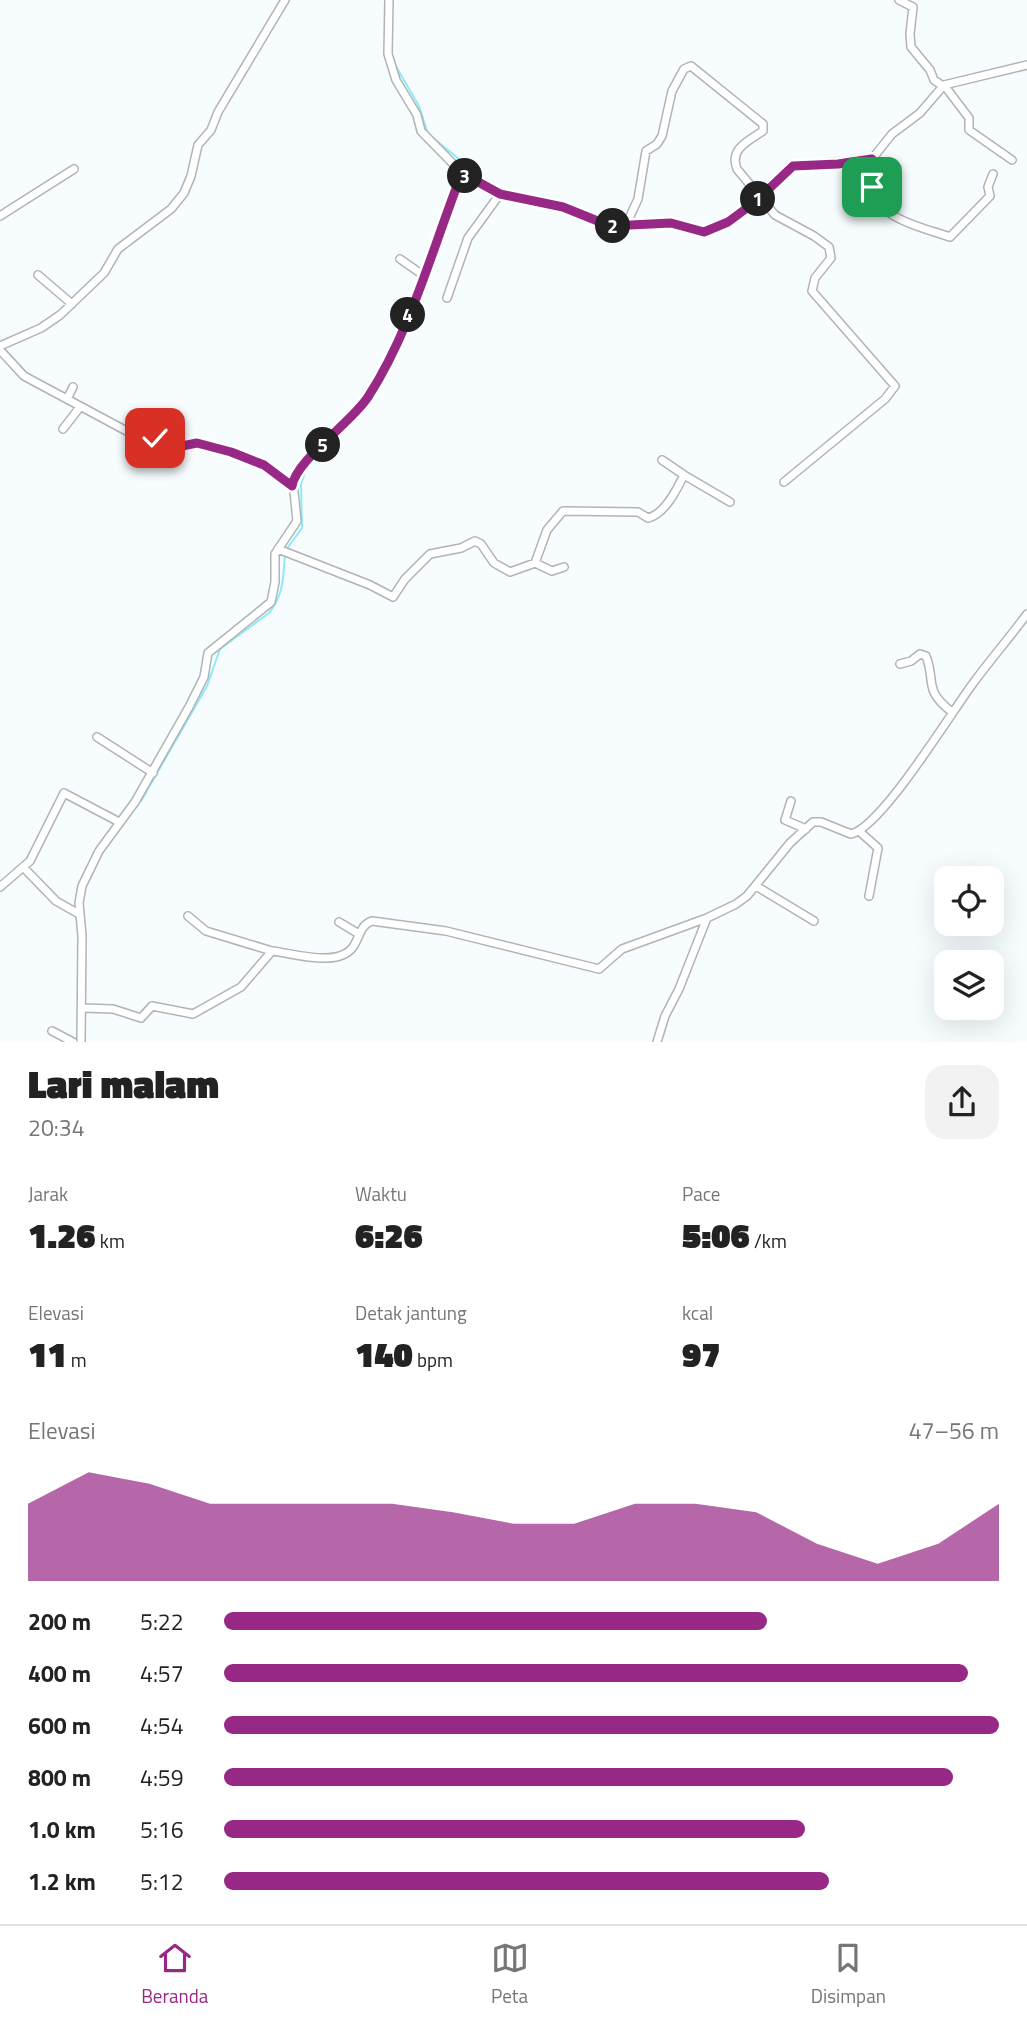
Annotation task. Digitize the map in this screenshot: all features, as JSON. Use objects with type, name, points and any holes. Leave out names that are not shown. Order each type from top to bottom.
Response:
[{"type":"street","points":[[285,0],[218,112],[211,130],[200,141],[191,176],[177,202],[161,218],[121,247],[104,272],[72,304],[41,328],[0,348],[24,376],[138,436],[155,438],[177,447],[197,443],[231,452],[264,465],[292,486]]},
{"type":"street","points":[[388,0],[387,35],[396,80],[417,116],[421,131],[463,174],[500,194],[563,207],[610,226],[671,223],[698,231],[715,229],[760,197],[790,166],[872,159]]},
{"type":"street","points":[[899,0],[912,6],[911,47],[930,70],[934,80],[944,86],[969,118],[969,130],[1012,160]]},
{"type":"street","points":[[993,174],[988,187],[990,196],[950,237],[883,209],[872,187],[872,159],[892,134],[920,113],[944,86],[1027,65]]},
{"type":"street","points":[[626,225],[638,199],[644,155],[662,136],[672,91],[688,66],[696,69],[763,124],[763,131],[737,150],[734,161],[737,169],[782,221],[814,236],[829,247],[831,258],[815,278],[812,292],[895,386],[885,399],[784,482]]},
{"type":"street","points":[[0,216],[74,169]]},
{"type":"street","points":[[81,1042],[82,936],[79,898],[86,877],[153,773],[204,677],[208,653],[271,602],[279,550],[297,521],[292,486],[294,478],[369,397],[404,326],[463,174]]},
{"type":"street","points":[[447,298],[468,237],[500,194]]},
{"type":"street","points":[[400,260],[423,275]]},
{"type":"street","points":[[38,275],[72,304]]},
{"type":"street","points":[[67,399],[73,387]]},
{"type":"street","points":[[63,429],[80,407]]},
{"type":"street","points":[[662,460],[730,502]]},
{"type":"street","points":[[535,563],[547,530],[559,514],[581,510],[638,512],[653,517],[672,495],[684,475]]},
{"type":"street","points":[[279,550],[370,585],[393,597],[405,579],[430,554],[461,548],[474,542],[481,544],[494,563],[508,571],[535,563],[552,571],[564,567]]},
{"type":"street","points":[[188,916],[206,931],[272,951],[309,958],[339,955],[352,949],[366,923],[372,921],[422,926],[599,968],[622,949],[707,918],[736,904],[756,886],[806,829],[817,821],[847,834],[859,831],[911,775],[952,712],[1027,614]]},
{"type":"street","points":[[900,664],[911,661],[920,654],[926,656],[929,679],[937,700],[952,712]]},
{"type":"street","points":[[97,737],[153,773]]},
{"type":"street","points":[[0,887],[24,868],[64,793],[119,822]]},
{"type":"street","points":[[791,801],[785,820],[806,829]]},
{"type":"street","points":[[859,831],[878,848],[870,896]]},
{"type":"street","points":[[24,868],[56,901],[79,914]]},
{"type":"street","points":[[756,886],[814,920]]},
{"type":"street","points":[[657,1042],[665,1016],[679,989],[707,918]]},
{"type":"street","points":[[339,922],[359,934]]},
{"type":"street","points":[[83,1008],[113,1009],[141,1018],[153,1006],[192,1015],[241,987],[272,951]]},
{"type":"street","points":[[52,1031],[73,1042]]},
{"type":"waterway","points":[[394,63],[419,106],[428,134]]},
{"type":"waterway","points":[[432,137],[465,164],[465,171]]},
{"type":"waterway","points":[[366,405],[381,385],[388,368]]},
{"type":"waterway","points":[[286,550],[302,528],[301,484],[306,470],[339,435]]},
{"type":"waterway","points":[[141,801],[207,686],[220,649],[269,613],[274,606],[282,586],[285,555]]},
{"type":"route","points":[[155,438],[177,447],[197,443],[231,452],[264,465],[292,486],[294,478],[308,460],[369,397],[404,326],[462,173],[500,194],[563,207],[610,226],[671,223],[704,232],[728,222],[755,202],[793,166],[872,159],[872,187]]}]
